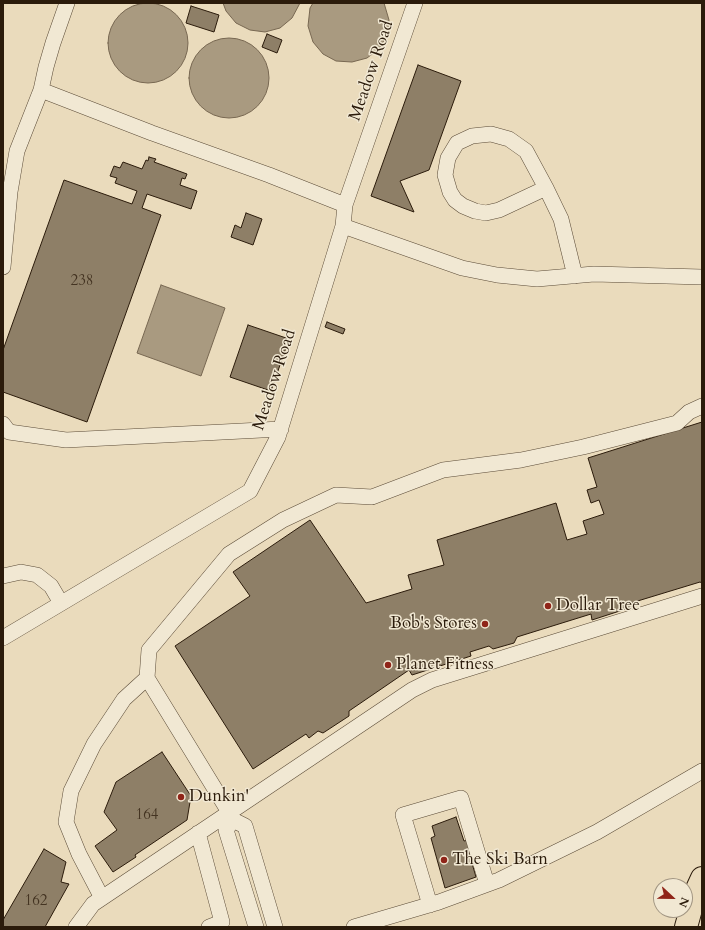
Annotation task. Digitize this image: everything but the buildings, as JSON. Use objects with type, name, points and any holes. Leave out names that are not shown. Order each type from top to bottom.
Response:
[{"type":"highway","points":[[686,927],[694,897],[702,878]]},
{"type":"lane","points":[[3,267],[10,192],[17,151],[41,90],[52,43],[67,3]]},
{"type":"lane","name":"Meadow Road","points":[[3,638],[250,491],[281,429],[343,226],[346,205],[415,3]]},
{"type":"lane","points":[[41,90],[346,205]]},
{"type":"lane","points":[[546,188],[500,210],[486,213],[475,211],[459,203],[450,192],[446,175],[448,158],[457,143],[472,136],[491,134],[509,139],[526,151],[546,188],[561,219],[575,276]]},
{"type":"lane","points":[[343,226],[436,259],[478,272],[517,278],[537,279],[594,274],[702,277]]},
{"type":"lane","points":[[275,927],[245,826],[231,816],[148,678],[149,650],[229,554],[282,520],[336,495],[372,497],[443,470],[521,460],[576,449],[677,423],[689,412],[702,406]]},
{"type":"lane","points":[[3,424],[8,432],[66,440],[281,429]]},
{"type":"lane","points":[[3,576],[21,572],[37,575],[51,586],[61,603]]},
{"type":"lane","points":[[76,927],[93,904],[198,833],[231,816],[412,690],[432,680],[702,596]]},
{"type":"lane","points":[[102,898],[79,854],[66,822],[70,791],[94,744],[124,699],[148,678]]},
{"type":"lane","points":[[354,927],[430,905],[499,880],[597,832],[702,771]]},
{"type":"lane","points":[[430,905],[403,815],[461,798],[487,884]]},
{"type":"lane","points":[[231,816],[226,830],[256,927]]},
{"type":"lane","points":[[198,833],[222,922],[209,927]]},
{"type":"shaded area","points":[[140,3],[156,3],[177,14],[188,35],[188,51],[177,72],[156,83],[140,83],[126,77],[119,72],[114,65],[108,51],[108,35],[114,21],[119,14],[126,9]]},
{"type":"shaded area","points":[[223,3],[300,3],[292,18],[280,28],[265,32],[250,30],[236,23],[226,11]]},
{"type":"shaded area","points":[[313,3],[384,3],[389,20],[387,35],[379,49],[367,58],[352,62],[336,61],[323,54],[313,42],[308,26],[310,8]]},
{"type":"shaded area","points":[[221,38],[237,38],[258,49],[269,70],[269,86],[258,107],[237,118],[221,118],[207,112],[200,107],[195,100],[189,86],[189,70],[195,56],[200,49],[207,44]]},
{"type":"shaded area","points":[[161,285],[225,308],[201,376],[137,353]]},
{"type":"place","name":"Dollar Tree","points":[[548,606]]},
{"type":"place","name":"Bob's Stores","points":[[485,624]]},
{"type":"place","name":"Planet Fitness","points":[[388,665]]},
{"type":"place","name":"Dunkin'","points":[[181,797]]},
{"type":"place","name":"The Ski Barn","points":[[444,860]]}]
